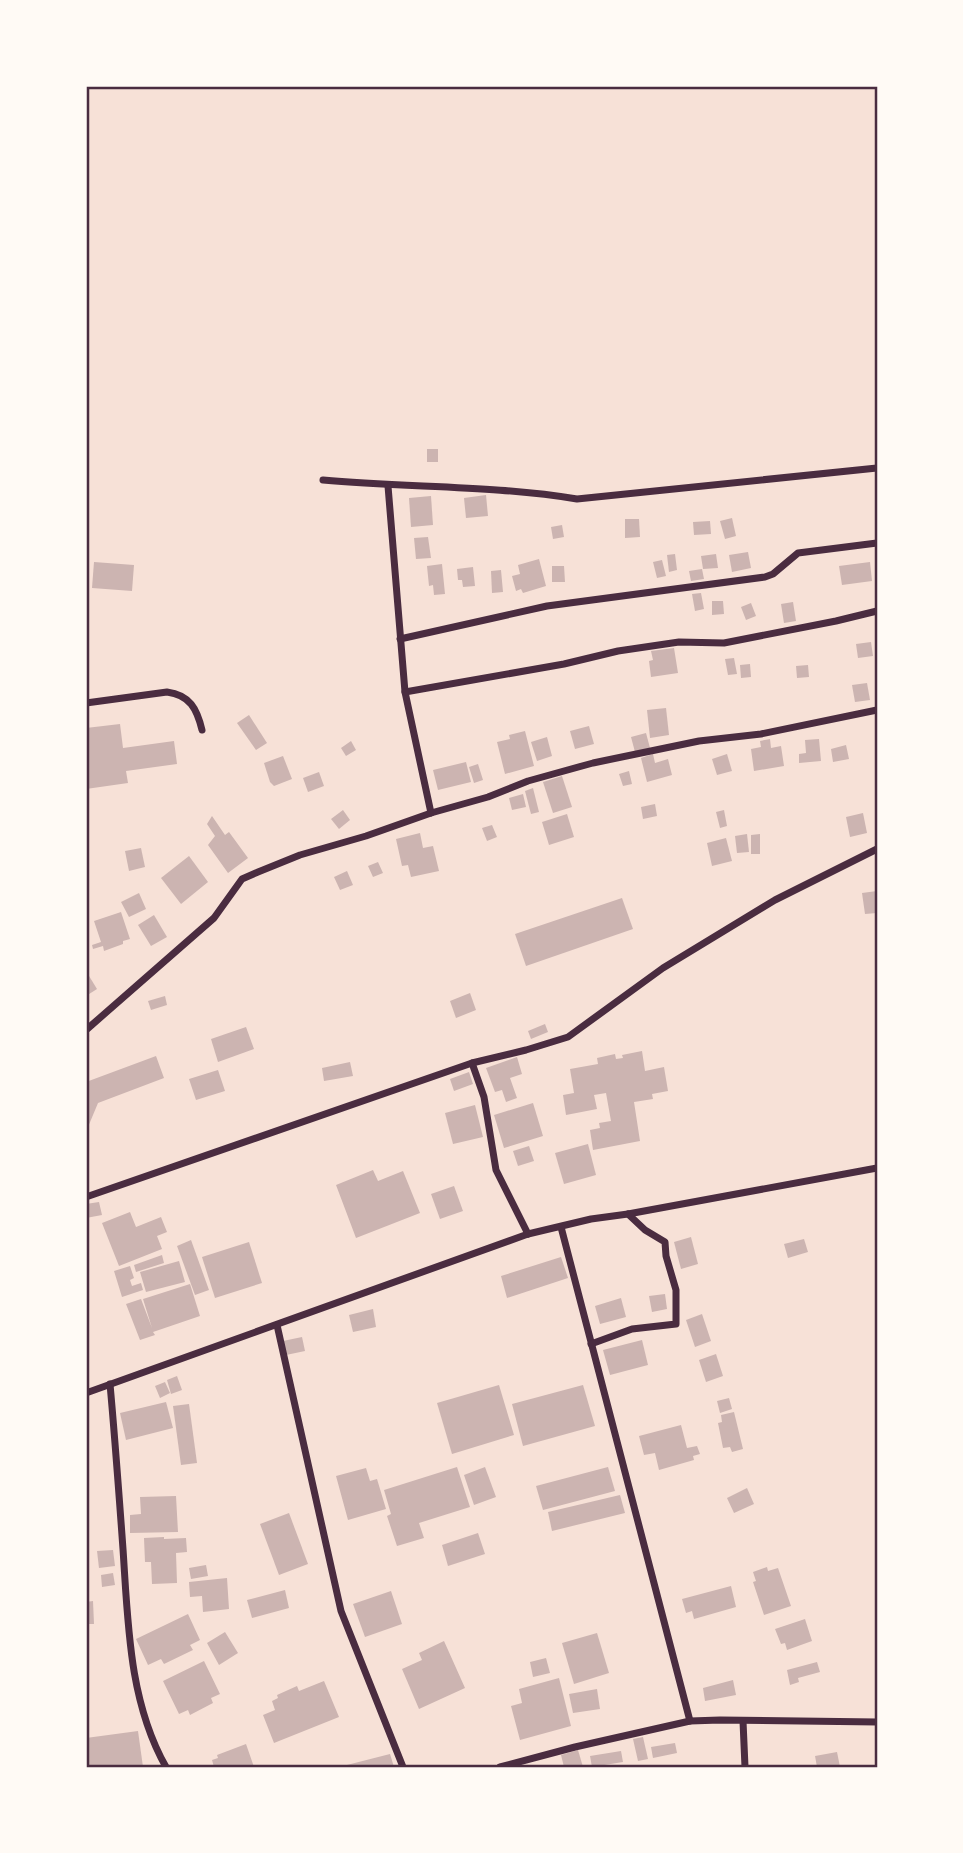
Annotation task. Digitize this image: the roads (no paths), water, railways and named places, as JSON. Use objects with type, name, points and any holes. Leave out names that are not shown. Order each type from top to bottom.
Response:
[{"type":"street","points":[[323,480],[388,486],[530,491],[577,499],[877,468]]},
{"type":"street","points":[[388,486],[405,692],[431,813]]},
{"type":"street","points":[[400,639],[547,606],[765,577],[773,574],[798,554],[877,543]]},
{"type":"street","points":[[405,692],[564,664],[618,650],[679,642],[723,643],[877,611]]},
{"type":"street","points":[[86,703],[167,692],[179,694],[195,707],[202,730]]},
{"type":"street","points":[[86,1030],[214,918],[242,879],[300,855],[488,797],[528,781],[605,760],[699,741],[761,734],[877,710]]},
{"type":"street","points":[[86,1197],[471,1063],[568,1037],[674,961],[775,900],[877,849]]},
{"type":"street","points":[[471,1063],[484,1097],[496,1170],[528,1234]]},
{"type":"street","points":[[86,1393],[528,1234],[591,1219],[877,1168]]},
{"type":"street","points":[[861,1171],[877,1176]]},
{"type":"street","points":[[591,1344],[632,1329],[676,1324],[676,1290],[666,1256],[665,1242],[645,1230],[628,1214]]},
{"type":"street","points":[[561,1227],[690,1721]]},
{"type":"street","points":[[277,1325],[341,1611],[403,1767]]},
{"type":"street","points":[[110,1384],[128,1626],[134,1669],[143,1711],[156,1749],[166,1767]]},
{"type":"street","points":[[500,1767],[690,1721],[877,1721]]},
{"type":"street","points":[[743,1721],[745,1767]]}]
